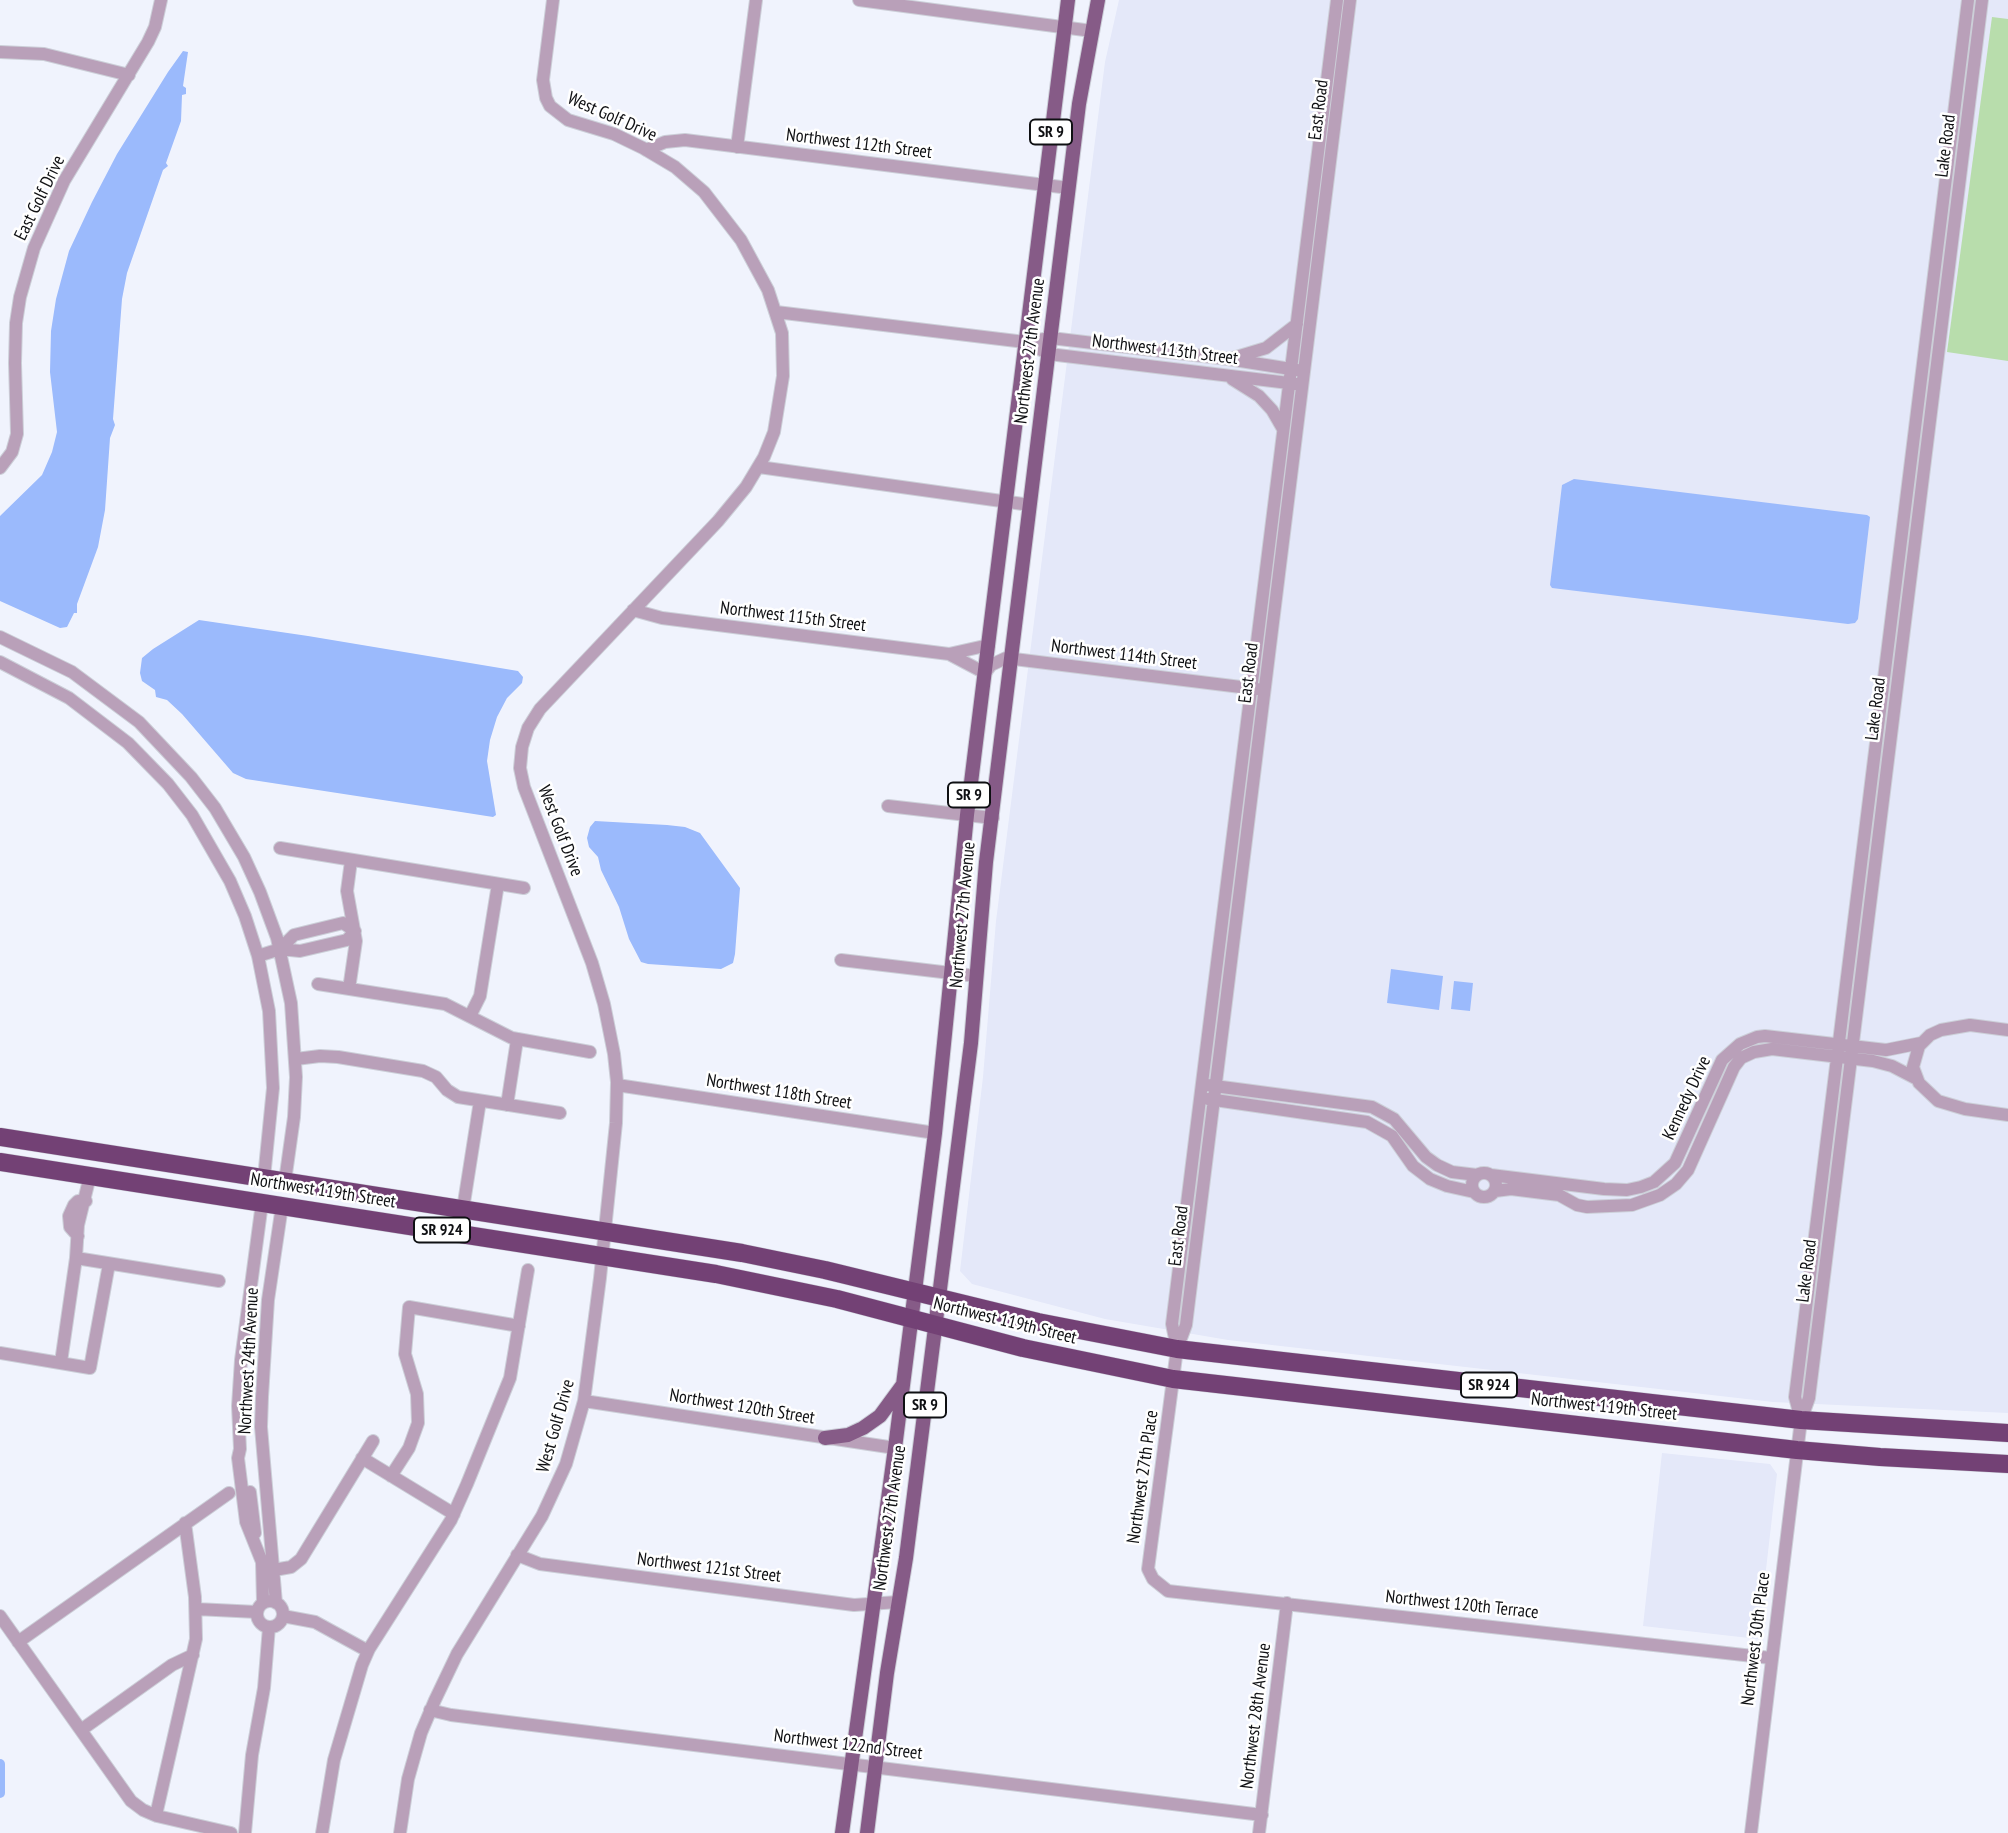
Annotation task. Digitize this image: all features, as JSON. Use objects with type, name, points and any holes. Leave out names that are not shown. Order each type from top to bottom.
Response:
[{"type":"highway","name":"Northwest 119th Street","points":[[0,1137],[743,1253],[1038,1322],[1177,1349],[1801,1420],[2008,1433]]},
{"type":"highway","name":"Northwest 119th Street","points":[[0,1162],[602,1255],[777,1286],[1023,1348],[1174,1379],[1797,1450],[2008,1464]]},
{"type":"highway","points":[[262,1203],[264,1178]]},
{"type":"highway","points":[[282,1206],[285,1181]]},
{"type":"main road","name":"Northwest 27th Avenue","points":[[842,1833],[935,1133],[967,815],[1068,0]]},
{"type":"main road","name":"Northwest 27th Avenue","points":[[867,1833],[906,1558],[971,1043],[983,898],[1079,104],[1098,0]]},
{"type":"main road","points":[[825,1437],[848,1435],[863,1428],[880,1416],[903,1385]]},
{"type":"street","name":"East Golf Drive","points":[[0,468],[9,458],[16,440],[16,323],[20,297],[34,248],[64,181],[152,34],[161,0]]},
{"type":"street","name":"West Golf Drive","points":[[400,1833],[416,1746],[430,1710],[457,1654],[542,1516],[574,1440],[584,1401],[602,1255],[614,1146],[617,1085],[610,1030],[599,984],[528,802],[520,758],[526,734],[540,709],[718,521],[759,467],[776,425],[782,386],[783,344],[776,312],[756,265],[724,216],[690,179],[646,150],[614,134],[568,120],[550,106],[544,93],[544,80],[553,0]]},
{"type":"street","points":[[737,147],[756,0]]},
{"type":"street","points":[[859,0],[1092,31]]},
{"type":"street","name":"East Road","points":[[1258,689],[1283,429],[1297,377],[1297,324],[1337,0]]},
{"type":"street","name":"East Road","points":[[1174,1379],[1177,1349],[1172,1324],[1208,1092],[1297,377],[1350,0]]},
{"type":"street","name":"Lake Road","points":[[1845,1052],[1968,0]]},
{"type":"street","name":"Lake Road","points":[[1797,1450],[1801,1420],[1795,1397],[1845,1052],[1982,0]]},
{"type":"street","points":[[0,52],[44,54],[129,75]]},
{"type":"street","name":"Northwest 112th Street","points":[[646,150],[675,140],[1069,188]]},
{"type":"street","name":"Northwest 113th Street","points":[[776,312],[1025,342],[1051,338],[1228,359],[1297,377]]},
{"type":"street","points":[[1228,359],[1259,352],[1297,324]]},
{"type":"street","name":"Northwest 113th Street","points":[[1025,342],[1049,354],[1226,376],[1297,377]]},
{"type":"street","points":[[1226,376],[1259,396],[1272,410],[1283,429]]},
{"type":"street","points":[[759,467],[1030,505]]},
{"type":"street","name":"Northwest 115th Street","points":[[633,610],[662,618],[949,654],[989,645]]},
{"type":"street","points":[[0,637],[85,681],[139,722],[178,762],[215,808],[244,857],[280,948],[291,1003],[296,1059],[295,1108],[285,1181]]},
{"type":"street","name":"Northwest 115th Street","points":[[949,654],[985,673]]},
{"type":"street","points":[[985,673],[998,661],[1012,659]]},
{"type":"street","name":"Northwest 114th Street","points":[[1012,659],[1258,689]]},
{"type":"street","points":[[0,662],[48,685],[128,743],[162,778],[203,832],[222,864],[245,916],[258,956],[269,1011],[273,1068],[264,1178]]},
{"type":"street","points":[[888,806],[993,818]]},
{"type":"street","points":[[280,848],[524,888]]},
{"type":"street","points":[[349,989],[356,941],[347,891],[351,861]]},
{"type":"street","points":[[470,1016],[480,996],[498,884]]},
{"type":"street","points":[[258,956],[280,948],[294,934],[343,923],[355,931]]},
{"type":"street","points":[[331,926],[336,932],[336,943]]},
{"type":"street","points":[[280,948],[300,951],[336,943],[347,940],[355,931]]},
{"type":"street","points":[[842,960],[976,976]]},
{"type":"street","points":[[318,984],[445,1004],[517,1040],[590,1052]]},
{"type":"street","name":"Kennedy Drive","points":[[1208,1092],[1367,1122],[1392,1136],[1413,1166],[1430,1179],[1474,1192],[1478,1196],[1486,1197],[1494,1191],[1508,1189],[1559,1195],[1582,1206],[1632,1205],[1668,1191],[1682,1177],[1693,1161],[1734,1067],[1747,1055],[1772,1049],[1845,1052],[1891,1050],[1921,1043],[1941,1030],[1958,1026],[2008,1030]]},
{"type":"street","name":"Kennedy Drive","points":[[1208,1092],[1372,1107],[1394,1119],[1426,1157],[1437,1165],[1459,1173],[1627,1190],[1654,1182],[1669,1170],[1678,1157],[1722,1060],[1740,1044],[1752,1038],[1765,1036],[1845,1052],[1883,1063],[1917,1079],[1930,1096],[1945,1104],[1965,1110],[2008,1115]]},
{"type":"street","points":[[507,1105],[517,1040]]},
{"type":"street","points":[[1917,1079],[1914,1061],[1921,1043]]},
{"type":"street","points":[[296,1059],[325,1056],[423,1071],[436,1077],[447,1090],[458,1097],[560,1113]]},
{"type":"street","name":"Northwest 118th Street","points":[[617,1085],[935,1133]]},
{"type":"street","points":[[463,1209],[480,1101]]},
{"type":"street","points":[[1474,1192],[1472,1183],[1484,1175],[1496,1182],[1494,1191]]},
{"type":"street","points":[[76,1258],[88,1226],[86,1201],[90,1176]]},
{"type":"street","points":[[1605,1206],[1608,1199],[1606,1189]]},
{"type":"street","points":[[61,1362],[78,1236],[70,1227],[69,1216],[78,1201],[86,1201]]},
{"type":"street","name":"Northwest 24th Avenue","points":[[260,1608],[263,1569],[244,1516],[238,1458],[239,1377],[262,1203]]},
{"type":"street","name":"Northwest 24th Avenue","points":[[276,1603],[261,1427],[262,1378],[271,1275],[282,1206]]},
{"type":"street","points":[[76,1258],[219,1281]]},
{"type":"street","points":[[0,1353],[90,1368],[108,1264]]},
{"type":"street","points":[[322,1833],[336,1751],[368,1651],[454,1514],[510,1378],[528,1269]]},
{"type":"street","points":[[391,1476],[409,1448],[418,1423],[417,1394],[405,1354],[409,1307],[519,1326]]},
{"type":"street","points":[[239,1377],[262,1378]]},
{"type":"street","name":"Northwest 27th Place","points":[[1153,1579],[1148,1569],[1174,1379]]},
{"type":"street","name":"Northwest 120th Street","points":[[584,1401],[895,1448]]},
{"type":"street","points":[[274,1570],[291,1567],[302,1559],[373,1441]]},
{"type":"street","name":"Northwest 24th Avenue","points":[[240,1449],[246,1455],[255,1541]]},
{"type":"street","name":"Northwest 30th Place","points":[[1751,1833],[1797,1450]]},
{"type":"street","points":[[362,1458],[454,1514]]},
{"type":"street","points":[[18,1642],[229,1493]]},
{"type":"street","points":[[253,1516],[270,1515]]},
{"type":"street","points":[[156,1815],[197,1632],[185,1523]]},
{"type":"street","name":"Northwest 121st Street","points":[[517,1555],[540,1564],[854,1605],[898,1602]]},
{"type":"street","name":"Northwest 120th Terrace","points":[[1153,1579],[1168,1591],[1771,1658]]},
{"type":"street","points":[[196,1609],[260,1608],[270,1601],[282,1608],[280,1623],[269,1627],[261,1624],[260,1608]]},
{"type":"street","name":"Northwest 28th Avenue","points":[[1259,1833],[1287,1603]]},
{"type":"street","points":[[0,1616],[131,1801],[156,1815],[231,1833]]},
{"type":"street","points":[[283,1616],[315,1622],[368,1651]]},
{"type":"street","points":[[245,1833],[269,1627]]},
{"type":"street","points":[[80,1730],[172,1665],[193,1656]]},
{"type":"street","name":"Northwest 122nd Street","points":[[430,1710],[451,1715],[850,1762],[1262,1815]]},
{"type":"shaded area","points":[[1119,0],[2008,0],[2008,1413],[1773,1402],[1228,1340],[1105,1319],[972,1284],[960,1271],[983,1077],[996,921],[1105,62]]},
{"type":"shaded area","points":[[1662,1453],[1770,1464],[1777,1474],[1758,1639],[1643,1626]]},
{"type":"green space","points":[[1992,17],[2008,19],[2008,361],[1947,352]]},
{"type":"water","points":[[183,51],[188,52],[183,86],[186,88],[186,94],[182,95],[181,121],[166,163],[168,166],[163,170],[127,273],[122,299],[113,419],[115,425],[110,438],[105,510],[98,547],[77,604],[77,613],[74,613],[67,627],[60,628],[0,601],[0,516],[42,475],[52,452],[57,432],[50,372],[51,331],[56,299],[69,251],[117,154]]},
{"type":"water","points":[[1574,479],[1867,515],[1870,517],[1858,619],[1855,623],[1848,624],[1552,588],[1550,585],[1562,485]]},
{"type":"water","points":[[199,620],[518,671],[523,677],[522,683],[507,698],[497,717],[490,740],[487,761],[496,815],[493,817],[246,779],[233,773],[182,714],[167,700],[156,697],[155,690],[142,681],[140,673],[142,658]]},
{"type":"water","points":[[595,821],[685,827],[700,833],[740,888],[733,963],[721,969],[641,962],[629,939],[598,857],[589,847],[587,838]]},
{"type":"water","points":[[1391,969],[1443,976],[1439,1010],[1387,1003]]},
{"type":"water","points":[[1454,981],[1473,983],[1470,1011],[1451,1009]]},
{"type":"waterway","points":[[0,1764],[0,1793]]}]
